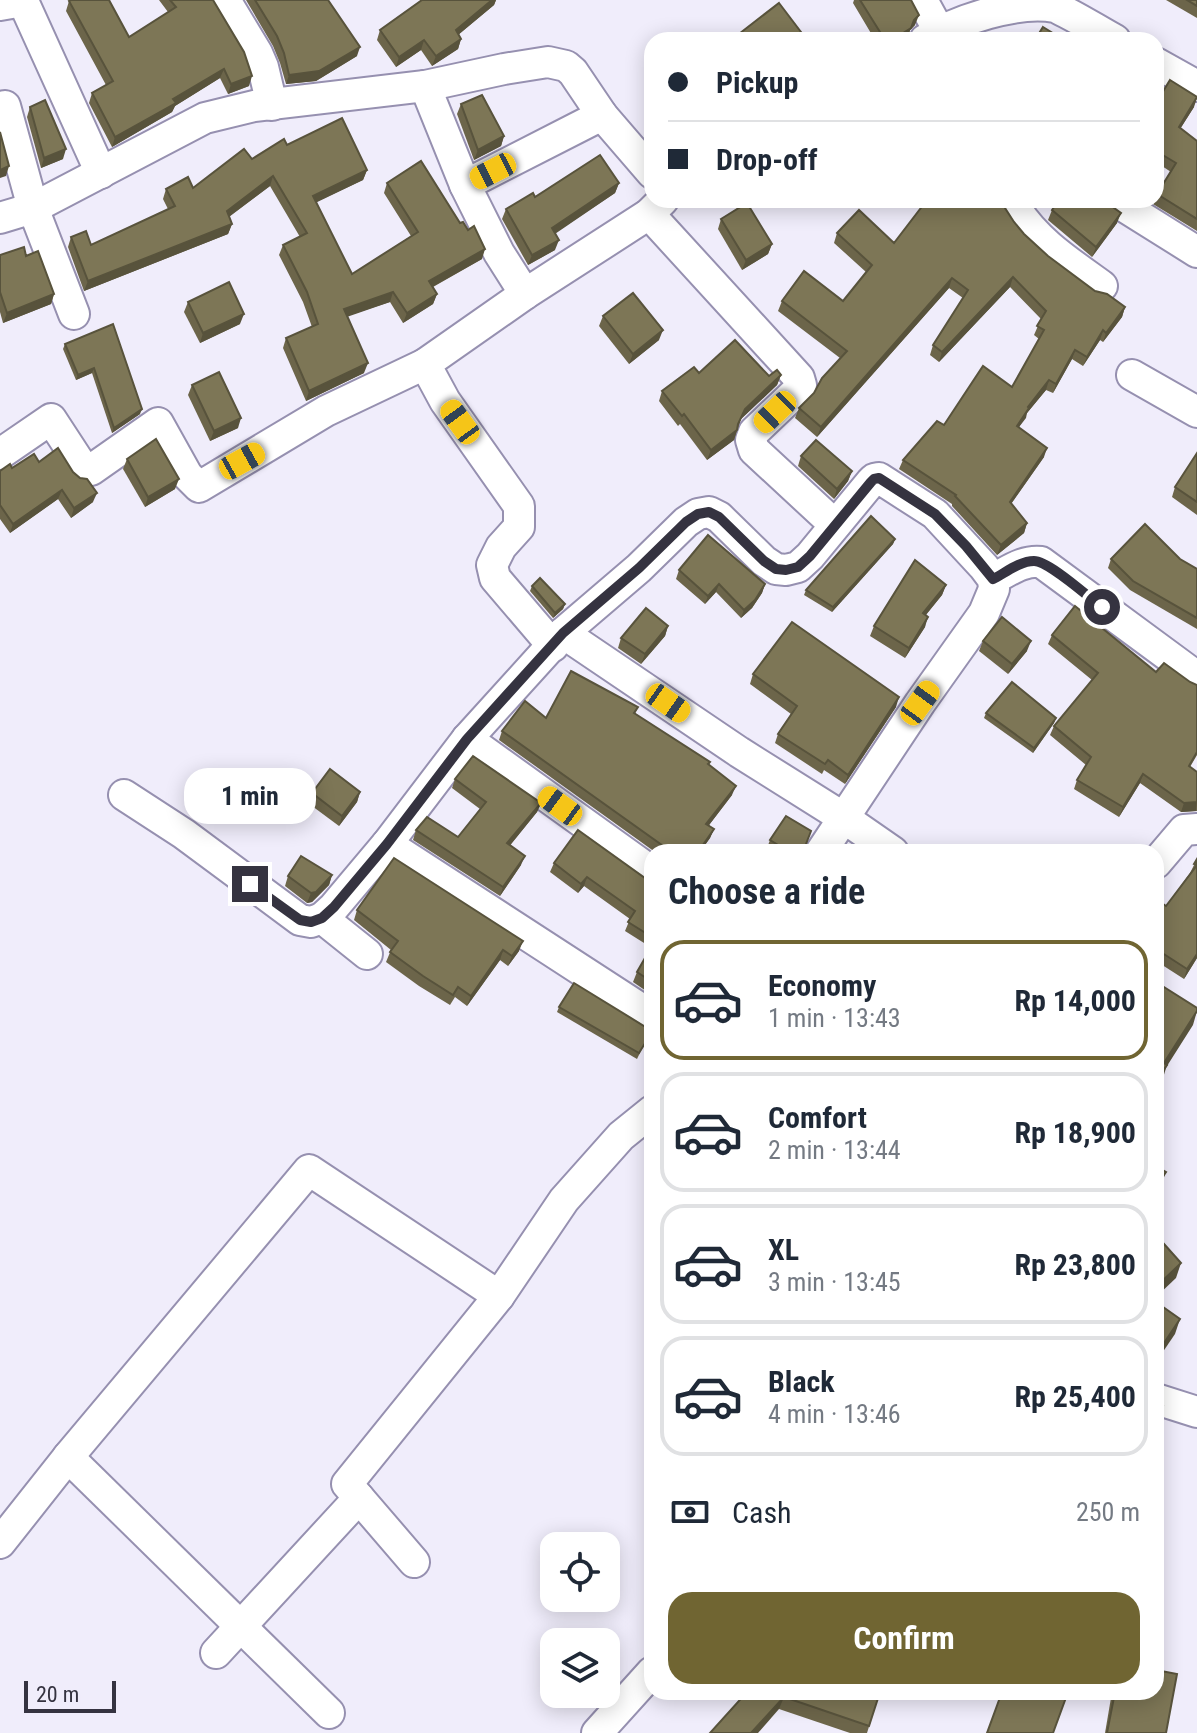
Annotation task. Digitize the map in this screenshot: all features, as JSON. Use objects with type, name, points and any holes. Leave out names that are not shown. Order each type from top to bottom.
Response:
[{"type":"street","points":[[225,0],[257,53],[272,105]]},
{"type":"street","points":[[922,0],[931,32]]},
{"type":"street","points":[[16,2],[101,173]]},
{"type":"street","points":[[941,32],[991,9],[1013,2],[1034,2],[1053,6],[1100,32]]},
{"type":"street","points":[[0,218],[33,208],[205,118],[243,109],[425,86],[548,62],[566,66],[573,72],[602,115],[644,164]]},
{"type":"street","points":[[1164,67],[1197,86]]},
{"type":"street","points":[[425,86],[465,185],[499,253],[525,294]]},
{"type":"street","points":[[5,106],[33,208],[74,314]]},
{"type":"street","points":[[465,185],[602,115]]},
{"type":"street","points":[[0,454],[51,419],[85,471],[91,470],[158,423],[187,475],[199,487],[326,411],[425,364],[654,208]]},
{"type":"street","points":[[657,208],[799,378],[801,385],[796,392],[754,432],[751,440],[754,450],[835,525]]},
{"type":"street","points":[[1017,208],[1032,230],[1051,248],[1102,286]]},
{"type":"street","points":[[1127,208],[1197,252]]},
{"type":"street","points":[[425,364],[445,401],[519,506],[519,527],[501,547],[492,565],[495,578],[558,640],[881,844]]},
{"type":"street","points":[[1132,375],[1197,412]]},
{"type":"street","points":[[124,795],[184,834],[300,920],[311,922],[322,918],[387,844],[467,739],[558,640],[686,522],[698,514],[709,512],[719,517],[764,561],[776,569],[786,570],[798,567],[810,556],[871,482],[879,478],[935,514],[993,579],[994,589],[984,613],[826,844]]},
{"type":"street","points":[[993,579],[1023,563],[1041,562],[1197,677]]},
{"type":"street","points":[[467,739],[644,866]]},
{"type":"street","points":[[1164,854],[1184,830],[1197,829]]},
{"type":"street","points":[[387,844],[644,1011]]},
{"type":"street","points":[[322,918],[367,954]]},
{"type":"street","points":[[414,1562],[347,1484],[499,1296],[564,1200],[621,1136],[644,1117]]},
{"type":"street","points":[[0,1543],[68,1457],[309,1170],[499,1296]]},
{"type":"street","points":[[1164,1402],[1197,1412]]},
{"type":"street","points":[[68,1457],[329,1713]]},
{"type":"street","points":[[216,1653],[359,1498]]},
{"type":"street","points":[[597,1733],[644,1681]]},
{"type":"building","points":[[71,0],[109,0],[129,37],[176,7],[170,0],[213,0],[244,52],[252,76],[231,84],[224,69],[173,99],[176,103],[115,137],[92,93],[113,81]]},
{"type":"building","points":[[255,0],[328,0],[360,47],[319,71],[289,75],[277,36]]},
{"type":"building","points":[[422,0],[492,0],[456,30],[461,39],[436,56],[424,40],[399,57],[380,30]]},
{"type":"building","points":[[860,0],[911,0],[919,15],[911,28],[905,32],[880,32]]},
{"type":"building","points":[[779,3],[801,32],[741,32]]},
{"type":"building","points":[[1170,80],[1197,97],[1179,127],[1197,141],[1197,219],[1164,198],[1164,183],[1176,163],[1164,156],[1164,90]]},
{"type":"building","points":[[482,95],[504,136],[478,150],[461,104]]},
{"type":"building","points":[[45,100],[66,149],[44,158],[30,107]]},
{"type":"building","points":[[342,118],[367,170],[313,196],[352,274],[418,232],[387,183],[421,161],[460,223],[463,222],[468,230],[474,226],[485,249],[429,281],[437,294],[407,313],[393,292],[344,309],[368,363],[309,391],[286,338],[318,324],[307,292],[283,245],[307,233],[273,176],[227,211],[232,224],[88,281],[71,237],[86,231],[91,245],[175,206],[166,189],[188,177],[193,188],[244,149],[252,159],[284,139],[287,145]]},
{"type":"building","points":[[0,132],[9,166],[0,170]]},
{"type":"building","points":[[600,155],[619,183],[552,228],[559,240],[532,255],[506,209],[533,193],[535,197]]},
{"type":"building","points":[[739,208],[750,208],[772,244],[746,260],[721,219]]},
{"type":"building","points":[[921,208],[1005,208],[1024,234],[1048,256],[1095,291],[1107,294],[1125,307],[1106,333],[1103,330],[1087,357],[1075,350],[1056,384],[1049,380],[1017,426],[1047,448],[1010,502],[1027,523],[1001,545],[956,495],[903,460],[937,421],[944,425],[983,366],[1012,387],[1044,330],[1037,326],[1046,311],[1013,277],[942,352],[933,345],[968,290],[952,278],[821,427],[799,408],[847,351],[782,301],[804,271],[843,301],[872,265],[837,233],[859,210],[894,243]]},
{"type":"building","points":[[1114,208],[1121,213],[1096,247],[1052,210]]},
{"type":"building","points":[[24,247],[26,256],[38,251],[54,294],[7,313],[0,292],[0,255]]},
{"type":"building","points":[[229,282],[244,314],[203,333],[188,302]]},
{"type":"building","points":[[633,293],[663,330],[633,354],[603,316]]},
{"type":"building","points":[[113,324],[142,409],[114,428],[94,368],[78,375],[65,344]]},
{"type":"building","points":[[735,340],[769,376],[777,370],[781,375],[745,409],[737,430],[711,450],[662,391],[694,367],[699,373]]},
{"type":"building","points":[[219,372],[241,418],[214,431],[192,385]]},
{"type":"building","points":[[156,439],[179,479],[148,497],[127,459]]},
{"type":"building","points":[[816,440],[852,471],[837,489],[801,456]]},
{"type":"building","points":[[58,448],[73,472],[87,479],[97,493],[74,508],[62,490],[13,524],[0,505],[0,471],[10,464],[12,468],[34,454],[39,462]]},
{"type":"building","points":[[1197,453],[1197,502],[1175,487]]},
{"type":"building","points":[[871,516],[895,539],[833,607],[806,590]]},
{"type":"building","points":[[1145,524],[1180,559],[1197,569],[1197,618],[1133,581],[1111,559]]},
{"type":"building","points":[[708,535],[765,584],[744,610],[719,584],[708,596],[679,570]]},
{"type":"building","points":[[915,560],[946,585],[923,613],[928,617],[909,648],[874,626]]},
{"type":"building","points":[[540,578],[565,604],[555,613],[532,586]]},
{"type":"building","points":[[1075,606],[1156,672],[1164,663],[1197,685],[1197,752],[1189,766],[1197,772],[1197,802],[1184,803],[1143,774],[1123,807],[1077,780],[1091,757],[1054,726],[1098,673],[1052,635]]},
{"type":"building","points":[[646,608],[668,626],[645,654],[621,638]]},
{"type":"building","points":[[1002,617],[1031,641],[1012,664],[983,641]]},
{"type":"building","points":[[792,622],[899,697],[848,775],[828,760],[825,764],[778,734],[797,706],[753,674]]},
{"type":"building","points":[[571,671],[638,707],[634,713],[710,762],[708,764],[736,786],[706,824],[714,829],[704,844],[660,844],[502,731],[525,701],[546,718]]},
{"type":"building","points":[[1012,682],[1056,718],[1034,748],[986,713]]},
{"type":"building","points":[[473,756],[541,803],[507,843],[525,856],[503,887],[416,830],[427,817],[458,837],[486,802],[455,779]]},
{"type":"building","points":[[330,769],[360,792],[342,816],[312,793]]},
{"type":"building","points":[[786,816],[811,831],[806,844],[776,844],[770,840]]},
{"type":"building","points":[[578,830],[644,877],[644,932],[628,922],[635,911],[587,877],[581,884],[554,863]]},
{"type":"building","points":[[301,856],[332,875],[316,892],[311,893],[288,876]]},
{"type":"building","points":[[394,858],[523,941],[512,956],[503,950],[471,996],[458,987],[453,995],[390,952],[398,941],[357,910]]},
{"type":"building","points":[[1197,865],[1197,954],[1187,969],[1164,954],[1164,905],[1166,906]]},
{"type":"building","points":[[644,960],[644,977],[637,972]]},
{"type":"building","points":[[574,983],[644,1026],[644,1045],[639,1053],[559,1007]]},
{"type":"building","points":[[1164,987],[1197,1008],[1164,1063]]},
{"type":"building","points":[[1164,1244],[1181,1263],[1164,1279]]},
{"type":"building","points":[[1164,1308],[1180,1319],[1164,1343]]},
{"type":"building","points":[[1164,1672],[1177,1674],[1166,1733],[1107,1733],[1113,1700],[1164,1700]]},
{"type":"building","points":[[740,1700],[781,1700],[751,1733],[710,1733]]},
{"type":"building","points":[[793,1700],[877,1700],[869,1726]]},
{"type":"building","points":[[999,1700],[1065,1700],[1053,1733],[987,1733]]},
{"type":"route","points":[[250,884],[300,920],[311,922],[322,918],[387,844],[467,739],[563,633],[698,514],[709,512],[719,517],[764,561],[776,569],[786,570],[798,567],[810,556],[871,482],[879,478],[935,514],[993,579],[1023,563],[1041,562],[1102,607]]}]
